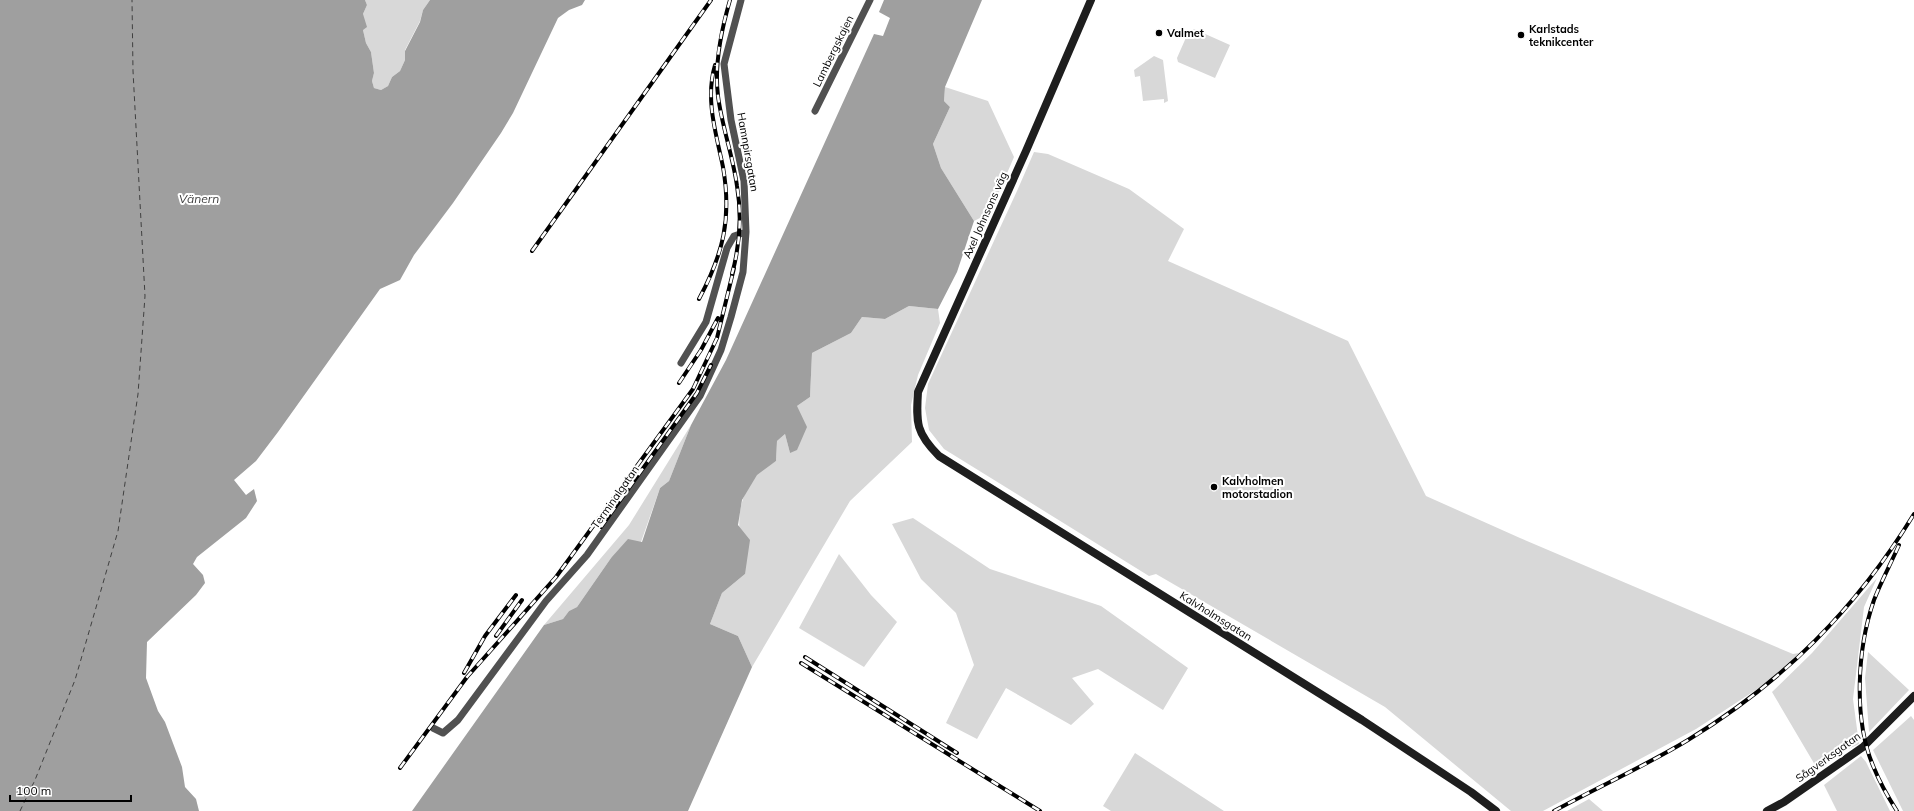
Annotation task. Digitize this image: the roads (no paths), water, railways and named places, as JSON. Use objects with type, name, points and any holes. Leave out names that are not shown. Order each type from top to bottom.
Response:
[{"type":"street","name":"Hamnpirsgatan","points":[[741,0],[724,64],[731,120],[744,181],[746,232]]},
{"type":"street","name":"Lambergskajen","points":[[815,111],[870,0]]},
{"type":"street","name":"Axel Johnsons väg","points":[[924,442],[916,418],[918,392],[1026,151],[1091,0]]},
{"type":"street","points":[[681,363],[706,322],[727,248],[734,236],[746,232]]},
{"type":"street","name":"Terminalgatan","points":[[433,728],[443,733],[458,720],[546,601],[587,555],[700,396],[721,350],[731,317],[743,272],[746,232]]},
{"type":"street","name":"Kalvholmsgatan","points":[[924,442],[939,456],[1362,720],[1471,792],[1496,811]]},
{"type":"street","name":"Sågverksgatan","points":[[1767,811],[1784,802],[1866,744],[1914,696]]},
{"type":"water","name":"Vänern","points":[[0,0],[365,0],[367,5],[363,14],[367,27],[363,30],[366,43],[371,52],[374,73],[372,81],[374,88],[381,90],[388,86],[392,77],[400,71],[405,60],[405,51],[420,22],[423,10],[430,0],[585,0],[582,5],[569,10],[558,18],[513,113],[501,133],[453,203],[414,255],[400,280],[380,289],[256,461],[234,480],[246,495],[254,489],[257,501],[246,518],[197,557],[193,564],[203,575],[205,583],[196,595],[147,642],[146,678],[158,711],[165,722],[182,767],[185,787],[196,799],[199,811],[0,811]]},
{"type":"water","points":[[884,0],[982,0],[945,87],[944,101],[950,107],[933,144],[941,168],[974,221],[957,272],[938,309],[909,306],[885,319],[862,317],[851,333],[812,353],[810,397],[797,406],[807,427],[797,450],[790,453],[785,434],[777,441],[776,461],[757,475],[742,500],[738,525],[750,540],[745,574],[722,593],[710,624],[738,636],[752,667],[688,811],[412,811],[544,625],[563,619],[569,611],[577,607],[611,558],[628,539],[642,542],[660,488],[669,481],[691,425],[726,360],[874,34],[883,36],[890,18],[879,12]]},
{"type":"railway","points":[[532,251],[711,0]]},
{"type":"railway","points":[[730,0],[719,48],[717,84],[722,119],[739,197],[740,219],[737,252],[732,274]]},
{"type":"railway","points":[[699,299],[720,251],[726,220],[726,186],[711,103],[712,78],[715,65]]},
{"type":"railway","points":[[400,768],[467,677],[556,577],[693,389],[717,338],[734,268]]},
{"type":"railway","points":[[679,383],[701,350],[718,318]]},
{"type":"railway","points":[[601,527],[697,393],[711,365]]},
{"type":"railway","points":[[1554,811],[1672,750],[1723,718],[1755,694],[1815,641],[1842,612],[1892,549],[1914,514]]},
{"type":"railway","points":[[1897,811],[1879,779],[1867,749],[1860,707],[1860,684],[1861,662],[1868,619],[1874,600],[1899,545]]},
{"type":"railway","points":[[464,673],[485,636],[516,595]]},
{"type":"railway","points":[[496,636],[522,600]]},
{"type":"railway","points":[[805,657],[957,753]]},
{"type":"railway","points":[[801,663],[1040,811]]},
{"type":"place","name":"Valmet","points":[[1159,33]]},
{"type":"place","name":"Karlstads teknikcenter","points":[[1521,35]]},
{"type":"place","name":"Kalvholmen motorstadion","points":[[1214,487]]}]
